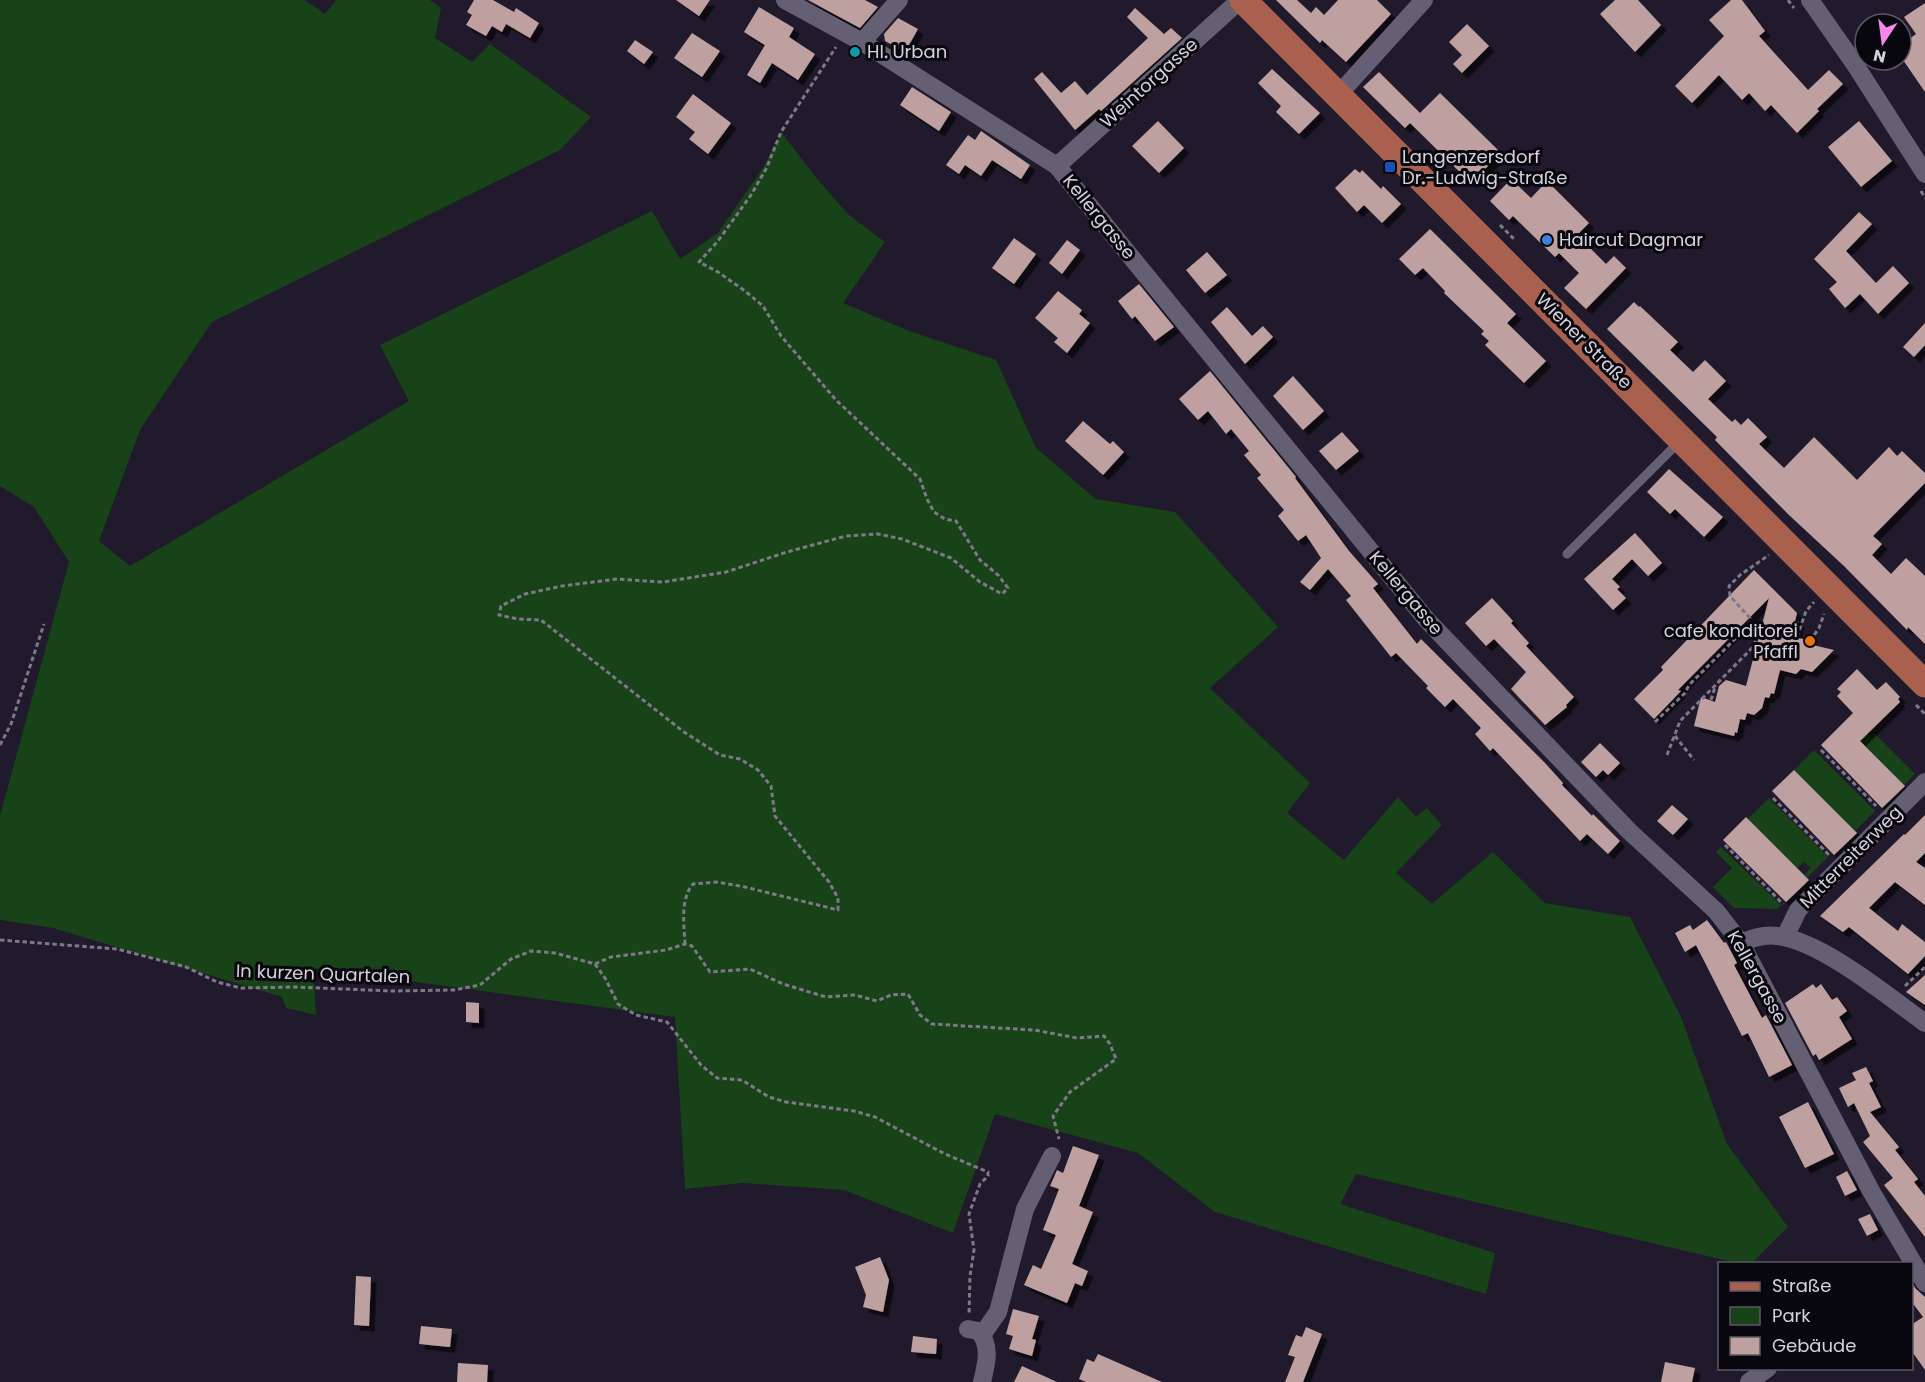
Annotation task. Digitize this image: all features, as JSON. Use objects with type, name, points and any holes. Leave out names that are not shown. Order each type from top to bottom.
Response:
[{"type":"main road","name":"Wiener Straße","points":[[1241,0],[1925,684]]},
{"type":"street","name":"Kellergasse","points":[[785,0],[862,42],[1057,166],[1426,619],[1629,831],[1716,911],[1741,943],[1908,1262]]},
{"type":"street","points":[[862,42],[899,0]]},
{"type":"street","name":"Weintorgasse","points":[[1057,166],[1241,0]]},
{"type":"street","points":[[1338,95],[1424,0]]},
{"type":"street","points":[[1810,0],[1854,63],[1925,174]]},
{"type":"street","name":"Mitterreiterweg","points":[[1785,937],[1794,915],[1925,782]]},
{"type":"street","points":[[1741,943],[1763,936],[1785,937],[1812,946],[1925,1023]]},
{"type":"street","points":[[982,1382],[987,1362],[975,1332],[998,1312],[1025,1209],[1052,1156]]},
{"type":"street","name":"Kellergasse","points":[[1913,1268],[1925,1283]]},
{"type":"street","points":[[1749,1382],[1765,1370]]},
{"type":"lane","points":[[1567,554],[1682,439]]},
{"type":"path","points":[[685,944],[684,912],[689,888],[693,884],[717,882],[735,885],[838,910],[838,898],[830,882],[775,816],[771,786],[758,770],[740,759],[720,755],[684,732],[541,620],[518,620],[499,615],[501,606],[525,594],[562,586],[617,579],[663,582],[726,572],[846,536],[878,534],[902,539],[951,558],[980,582],[1002,594],[1008,588],[999,575],[980,560],[956,521],[945,519],[934,512],[920,479],[836,400],[781,336],[762,306],[718,272],[699,262],[718,241],[751,195],[767,167],[781,132],[846,33]]},
{"type":"path","points":[[1655,722],[1695,675],[1750,622],[1750,618],[1730,596],[1729,586],[1740,574],[1763,560],[1782,540]]},
{"type":"path","points":[[1797,638],[1806,611],[1816,600]]},
{"type":"path","points":[[1743,609],[1747,605]]},
{"type":"path","points":[[1809,641],[1819,628],[1827,610]]},
{"type":"path","points":[[0,745],[11,724],[44,624]]},
{"type":"path","points":[[1667,755],[1682,719],[1754,646],[1757,637],[1753,633],[1757,626],[1773,629]]},
{"type":"path","points":[[1711,700],[1715,686]]},
{"type":"path","points":[[1676,736],[1694,760]]},
{"type":"path","points":[[1821,750],[1888,819]]},
{"type":"path","points":[[1773,798],[1816,839],[1841,867]]},
{"type":"path","points":[[1725,845],[1794,915]]},
{"type":"path","name":"In kurzen Quartalen","points":[[0,940],[117,949],[186,967],[217,982],[241,988],[454,990],[480,985],[511,959],[531,951],[555,953],[595,964]]},
{"type":"path","points":[[975,1332],[968,1309],[974,1250],[969,1214],[980,1184],[988,1176],[987,1172],[945,1154],[875,1117],[854,1111],[786,1102],[769,1096],[742,1080],[717,1078],[701,1065],[667,1022],[636,1015],[618,1004],[595,964],[611,957],[666,950],[685,944],[692,946],[710,972],[750,969],[783,984],[826,997],[855,995],[876,1001],[891,995],[908,994],[920,1016],[932,1024],[1034,1030],[1077,1038],[1104,1036],[1116,1059],[1070,1092],[1053,1116],[1059,1142],[1052,1156]]},
{"type":"path","points":[[1905,986],[1925,967]]},
{"type":"green space","points":[[0,0],[305,0],[325,14],[336,0],[430,0],[441,8],[435,38],[472,62],[490,44],[591,117],[560,150],[212,322],[140,430],[99,541],[130,566],[409,401],[380,345],[652,211],[680,259],[718,233],[763,168],[781,132],[849,215],[885,242],[843,303],[909,331],[996,360],[1036,448],[1096,499],[1175,512],[1278,627],[1210,688],[1310,783],[1287,813],[1344,860],[1398,797],[1416,817],[1427,808],[1442,825],[1396,873],[1432,904],[1493,852],[1545,903],[1630,917],[1681,1017],[1727,1144],[1788,1227],[1753,1262],[1733,1262],[1356,1174],[1340,1204],[1495,1253],[1486,1294],[1215,1212],[1138,1153],[995,1114],[953,1233],[844,1190],[743,1183],[685,1189],[675,1017],[313,968],[316,1015],[286,1008],[282,997],[53,928],[0,920],[0,816],[69,562],[34,507],[0,486]]},
{"type":"green space","points":[[1875,734],[1915,774],[1904,785],[1856,736]]},
{"type":"green space","points":[[1814,750],[1875,811],[1855,831],[1794,770]]},
{"type":"green space","points":[[1769,798],[1828,857],[1807,878],[1804,875],[1811,868],[1804,862],[1797,868],[1748,819]]},
{"type":"green space","points":[[1721,847],[1781,905],[1777,909],[1734,908],[1713,887],[1732,868],[1716,852]]},
{"type":"building","points":[[474,0],[493,0],[514,12],[516,8],[539,23],[530,38],[506,24],[502,32],[492,26],[486,36],[466,25],[472,15],[467,12]]},
{"type":"building","points":[[676,0],[710,0],[699,16]]},
{"type":"building","points":[[808,0],[865,0],[878,7],[860,28]]},
{"type":"building","points":[[1276,0],[1297,0],[1311,13],[1316,7],[1324,15],[1338,0],[1377,0],[1391,14],[1346,62],[1322,40],[1320,43]]},
{"type":"building","points":[[1615,0],[1638,0],[1661,25],[1635,52],[1600,14]]},
{"type":"building","points":[[1731,0],[1742,0],[1765,31],[1759,36],[1808,90],[1829,70],[1843,84],[1817,109],[1819,111],[1797,133],[1771,105],[1765,111],[1749,93],[1742,100],[1719,75],[1692,103],[1675,86],[1724,36],[1709,20]]},
{"type":"building","points":[[1925,3],[1925,92],[1911,72],[1913,36],[1916,34],[1913,30],[1912,12]]},
{"type":"building","points":[[759,7],[794,28],[789,37],[815,54],[798,80],[772,63],[760,83],[747,75],[765,45],[744,32]]},
{"type":"building","points":[[1135,8],[1164,34],[1171,28],[1182,38],[1101,111],[1099,109],[1075,130],[1034,79],[1042,72],[1061,93],[1075,81],[1087,95],[1148,38],[1127,17]]},
{"type":"building","points":[[898,18],[918,29],[905,52],[885,41],[884,34]]},
{"type":"building","points":[[1467,24],[1489,46],[1462,73],[1453,64],[1462,55],[1449,42]]},
{"type":"building","points":[[692,33],[720,51],[702,77],[674,58]]},
{"type":"building","points":[[635,40],[653,52],[644,64],[627,51]]},
{"type":"building","points":[[1272,69],[1320,113],[1299,134],[1276,112],[1281,106],[1258,83]]},
{"type":"building","points":[[1379,72],[1420,113],[1440,93],[1501,153],[1471,183],[1410,123],[1405,128],[1363,87]]},
{"type":"building","points":[[912,87],[951,112],[939,131],[900,105]]},
{"type":"building","points":[[693,94],[731,123],[708,154],[689,139],[695,132],[676,117]]},
{"type":"building","points":[[1158,121],[1184,148],[1159,173],[1132,146]]},
{"type":"building","points":[[1859,121],[1892,161],[1861,187],[1828,147]]},
{"type":"building","points":[[981,131],[1030,165],[1021,179],[992,160],[981,176],[965,165],[959,174],[946,165],[968,135],[975,140]]},
{"type":"building","points":[[1355,169],[1360,173],[1362,170],[1381,189],[1383,186],[1401,204],[1382,223],[1364,205],[1357,212],[1335,188]]},
{"type":"building","points":[[1511,179],[1531,198],[1547,181],[1589,223],[1577,235],[1606,264],[1614,256],[1626,268],[1586,309],[1564,288],[1579,273],[1559,253],[1555,257],[1513,216],[1509,220],[1490,201]]},
{"type":"building","points":[[1859,212],[1872,224],[1846,251],[1876,283],[1893,266],[1909,283],[1878,314],[1860,294],[1845,308],[1829,289],[1837,282],[1814,259]]},
{"type":"building","points":[[1430,229],[1516,314],[1507,323],[1546,361],[1524,383],[1485,345],[1489,341],[1481,334],[1484,331],[1444,293],[1445,291],[1423,268],[1415,275],[1399,259]]},
{"type":"building","points":[[1014,238],[1036,254],[1014,284],[992,268]]},
{"type":"building","points":[[1067,240],[1080,250],[1062,274],[1049,263]]},
{"type":"building","points":[[1207,252],[1227,275],[1205,293],[1186,270]]},
{"type":"building","points":[[1139,284],[1174,327],[1155,341],[1135,316],[1132,319],[1118,301]]},
{"type":"building","points":[[1058,291],[1082,310],[1079,314],[1090,323],[1067,353],[1054,342],[1058,338],[1035,318]]},
{"type":"building","points":[[1634,302],[1678,342],[1670,350],[1693,372],[1705,360],[1726,381],[1708,399],[1732,422],[1735,419],[1741,425],[1748,418],[1767,437],[1759,444],[1784,468],[1814,437],[1857,480],[1889,447],[1897,456],[1902,451],[1925,473],[1925,483],[1873,536],[1882,544],[1872,555],[1891,574],[1906,558],[1925,576],[1925,644],[1908,627],[1907,630],[1844,566],[1789,515],[1715,440],[1717,437],[1607,329]]},
{"type":"building","points":[[1227,307],[1252,336],[1263,326],[1273,337],[1245,364],[1211,322]]},
{"type":"building","points":[[1925,323],[1925,345],[1914,357],[1903,347]]},
{"type":"building","points":[[1210,371],[1296,477],[1349,551],[1378,584],[1373,588],[1417,644],[1421,639],[1545,763],[1563,783],[1562,785],[1592,816],[1593,814],[1620,841],[1608,854],[1587,834],[1580,841],[1493,748],[1490,751],[1475,734],[1481,728],[1453,699],[1445,707],[1396,653],[1391,657],[1346,600],[1351,596],[1328,569],[1310,590],[1300,582],[1321,558],[1306,535],[1298,541],[1278,516],[1284,510],[1257,478],[1261,475],[1244,455],[1249,451],[1231,429],[1226,434],[1208,411],[1198,420],[1179,399]]},
{"type":"building","points":[[1293,376],[1324,411],[1303,430],[1273,396]]},
{"type":"building","points":[[1083,421],[1110,444],[1113,441],[1124,452],[1103,475],[1065,441]]},
{"type":"building","points":[[1342,432],[1359,451],[1336,470],[1319,451]]},
{"type":"building","points":[[1669,469],[1723,517],[1704,537],[1675,509],[1670,514],[1647,492]]},
{"type":"building","points":[[1635,533],[1662,563],[1648,576],[1632,559],[1612,579],[1620,587],[1617,589],[1626,598],[1613,610],[1584,579]]},
{"type":"building","points":[[1754,570],[1797,613],[1795,621],[1799,622],[1795,637],[1814,642],[1813,645],[1834,650],[1812,672],[1801,669],[1796,674],[1780,670],[1774,694],[1771,693],[1769,698],[1765,697],[1762,708],[1754,715],[1747,713],[1745,720],[1740,719],[1737,733],[1735,732],[1734,736],[1694,726],[1701,697],[1715,702],[1719,686],[1726,680],[1746,686],[1769,598],[1678,690],[1681,691],[1654,719],[1634,699],[1663,670],[1661,667]]},
{"type":"building","points":[[1492,598],[1529,643],[1526,646],[1574,697],[1566,705],[1567,707],[1545,725],[1511,689],[1526,672],[1494,639],[1486,646],[1465,623]]},
{"type":"building","points":[[1857,669],[1877,690],[1886,682],[1900,697],[1898,699],[1900,702],[1860,741],[1905,786],[1882,808],[1821,745],[1853,713],[1837,696],[1841,692],[1837,689]]},
{"type":"building","points":[[1600,743],[1620,763],[1608,775],[1603,770],[1596,777],[1581,762]]},
{"type":"building","points":[[1794,770],[1857,833],[1834,855],[1772,791]]},
{"type":"building","points":[[1672,805],[1688,819],[1673,835],[1657,821]]},
{"type":"building","points":[[1925,815],[1925,853],[1916,862],[1925,868],[1925,905],[1895,882],[1869,908],[1898,931],[1902,924],[1925,942],[1925,956],[1908,974],[1849,927],[1843,932],[1820,916]]},
{"type":"building","points":[[1746,817],[1809,880],[1786,902],[1723,840]]},
{"type":"building","points":[[1707,920],[1724,943],[1726,942],[1737,963],[1734,965],[1762,1018],[1766,1015],[1792,1065],[1769,1077],[1748,1033],[1742,1036],[1696,945],[1685,952],[1675,933],[1690,925],[1693,930]]},
{"type":"building","points":[[1925,975],[1925,1005],[1906,992]]},
{"type":"building","points":[[1813,984],[1816,988],[1821,984],[1832,1000],[1837,997],[1847,1011],[1839,1017],[1852,1039],[1819,1060],[1816,1054],[1813,1056],[1785,1003]]},
{"type":"building","points":[[466,1002],[479,1003],[479,1023],[466,1022]]},
{"type":"building","points":[[1866,1067],[1873,1081],[1869,1083],[1881,1107],[1870,1112],[1899,1147],[1895,1150],[1918,1179],[1914,1182],[1925,1196],[1925,1237],[1884,1185],[1893,1178],[1863,1142],[1870,1136],[1854,1103],[1848,1107],[1839,1088],[1856,1080],[1852,1073]]},
{"type":"building","points":[[1808,1102],[1834,1154],[1805,1168],[1779,1117]]},
{"type":"building","points":[[1073,1146],[1099,1155],[1079,1206],[1093,1212],[1072,1264],[1088,1271],[1082,1286],[1075,1283],[1067,1303],[1024,1285],[1033,1265],[1041,1269],[1056,1235],[1043,1230],[1059,1189],[1050,1186],[1057,1170],[1063,1173]]},
{"type":"building","points":[[1847,1171],[1857,1190],[1845,1196],[1836,1177]]},
{"type":"building","points":[[1870,1214],[1878,1230],[1867,1236],[1858,1219]]},
{"type":"building","points":[[880,1257],[889,1280],[883,1312],[863,1307],[866,1295],[855,1267]]},
{"type":"building","points":[[356,1276],[371,1277],[369,1326],[354,1325]]},
{"type":"building","points":[[1913,1285],[1925,1297],[1925,1370],[1913,1353],[1913,1324],[1923,1317],[1913,1304]]},
{"type":"building","points":[[1013,1309],[1039,1316],[1032,1339],[1036,1340],[1032,1356],[1009,1349],[1013,1336],[1006,1334]]},
{"type":"building","points":[[421,1326],[452,1329],[450,1347],[419,1344]]},
{"type":"building","points":[[1306,1327],[1322,1334],[1303,1382],[1285,1382],[1295,1357],[1288,1355],[1296,1335],[1302,1337]]},
{"type":"building","points":[[913,1336],[937,1339],[936,1354],[911,1352]]},
{"type":"building","points":[[1098,1354],[1162,1382],[1086,1382],[1079,1379],[1087,1359],[1094,1362]]},
{"type":"building","points":[[1665,1362],[1695,1368],[1692,1382],[1661,1382]]},
{"type":"building","points":[[458,1363],[488,1365],[487,1382],[457,1382]]},
{"type":"building","points":[[1022,1366],[1057,1382],[1014,1382]]},
{"type":"place","name":"Hl. Urban","points":[[855,52]]},
{"type":"place","name":"Langenzersdorf Dr.-Ludwig-Straße","points":[[1390,167]]},
{"type":"place","name":"Haircut Dagmar","points":[[1547,240]]},
{"type":"place","name":"cafe konditorei Pfaffl","points":[[1810,641]]}]
